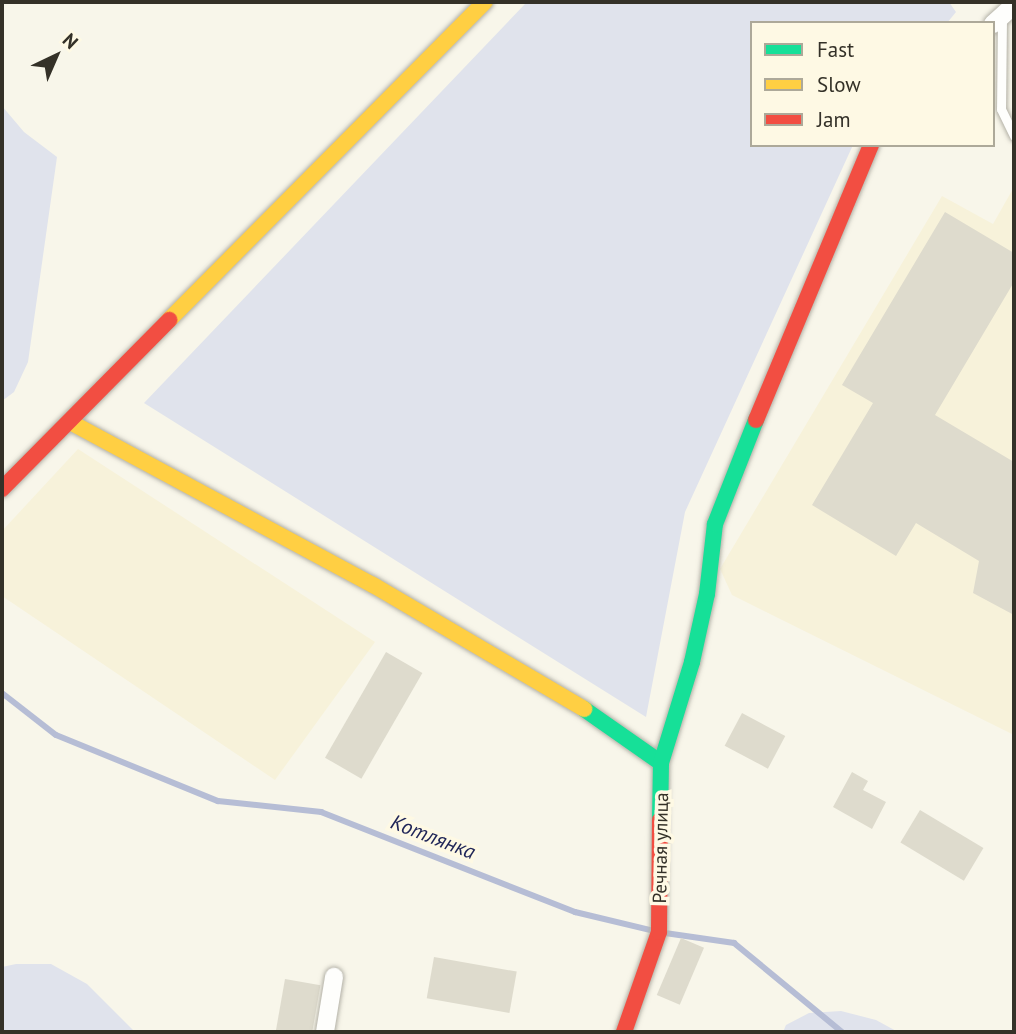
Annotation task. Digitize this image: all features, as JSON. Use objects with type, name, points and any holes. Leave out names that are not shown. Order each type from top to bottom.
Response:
[{"type":"street","points":[[2,489],[72,423],[485,2]]},
{"type":"street","name":"Речная улица","points":[[624,1032],[659,932],[661,764],[692,662],[707,594],[715,524],[791,330],[870,147]]},
{"type":"street","points":[[72,423],[373,585],[603,720],[661,764]]},
{"type":"street","points":[[325,1032],[334,977]]},
{"type":"lane","points":[[1003,15],[1001,109],[1014,136]]},
{"type":"shaded area","points":[[949,2],[956,12],[949,21],[750,21],[750,147],[852,147],[685,512],[646,717],[144,403],[525,4]]},
{"type":"shaded area","points":[[2,106],[24,132],[57,157],[28,362],[14,392],[2,401]]},
{"type":"shaded area","points":[[1014,187],[1014,735],[732,595],[720,569],[942,196],[993,224]]},
{"type":"shaded area","points":[[78,449],[375,642],[275,780],[2,596],[2,531]]},
{"type":"shaded area","points":[[16,964],[51,964],[87,984],[135,1032],[2,1032],[2,967]]},
{"type":"shaded area","points":[[841,1011],[876,1020],[898,1032],[783,1032],[786,1025],[809,1013]]},
{"type":"building","points":[[945,212],[1014,253],[1014,282],[935,415],[1014,462],[1014,615],[973,593],[979,561],[916,523],[896,556],[812,505],[873,403],[842,385]]},
{"type":"building","points":[[386,652],[422,673],[361,779],[325,758]]},
{"type":"building","points":[[742,713],[785,736],[768,769],[725,746]]},
{"type":"building","points":[[852,772],[868,781],[863,790],[886,802],[872,829],[833,807]]},
{"type":"building","points":[[920,810],[983,848],[964,881],[900,843]]},
{"type":"building","points":[[681,938],[704,948],[680,1005],[657,995]]},
{"type":"building","points":[[434,957],[517,972],[509,1013],[427,998]]},
{"type":"building","points":[[285,979],[320,985],[312,1032],[276,1032]]},
{"type":"waterway","name":"Котлянка","points":[[2,693],[56,735],[218,801],[321,812],[575,912],[654,931]]},
{"type":"waterway","name":"Котлянка","points":[[665,933],[734,943],[842,1032]]},
{"type":"traffic: fast","points":[[660,820],[661,763],[692,662],[707,594],[715,524],[756,420]]},
{"type":"traffic: fast","points":[[584,709],[661,763]]},
{"type":"traffic: slow","points":[[169,320],[485,2]]},
{"type":"traffic: slow","points":[[72,423],[373,585],[584,709]]},
{"type":"traffic: jam","points":[[756,420],[870,147]]},
{"type":"traffic: jam","points":[[2,489],[169,320]]},
{"type":"traffic: jam","points":[[624,1032],[659,932],[660,820]]}]
